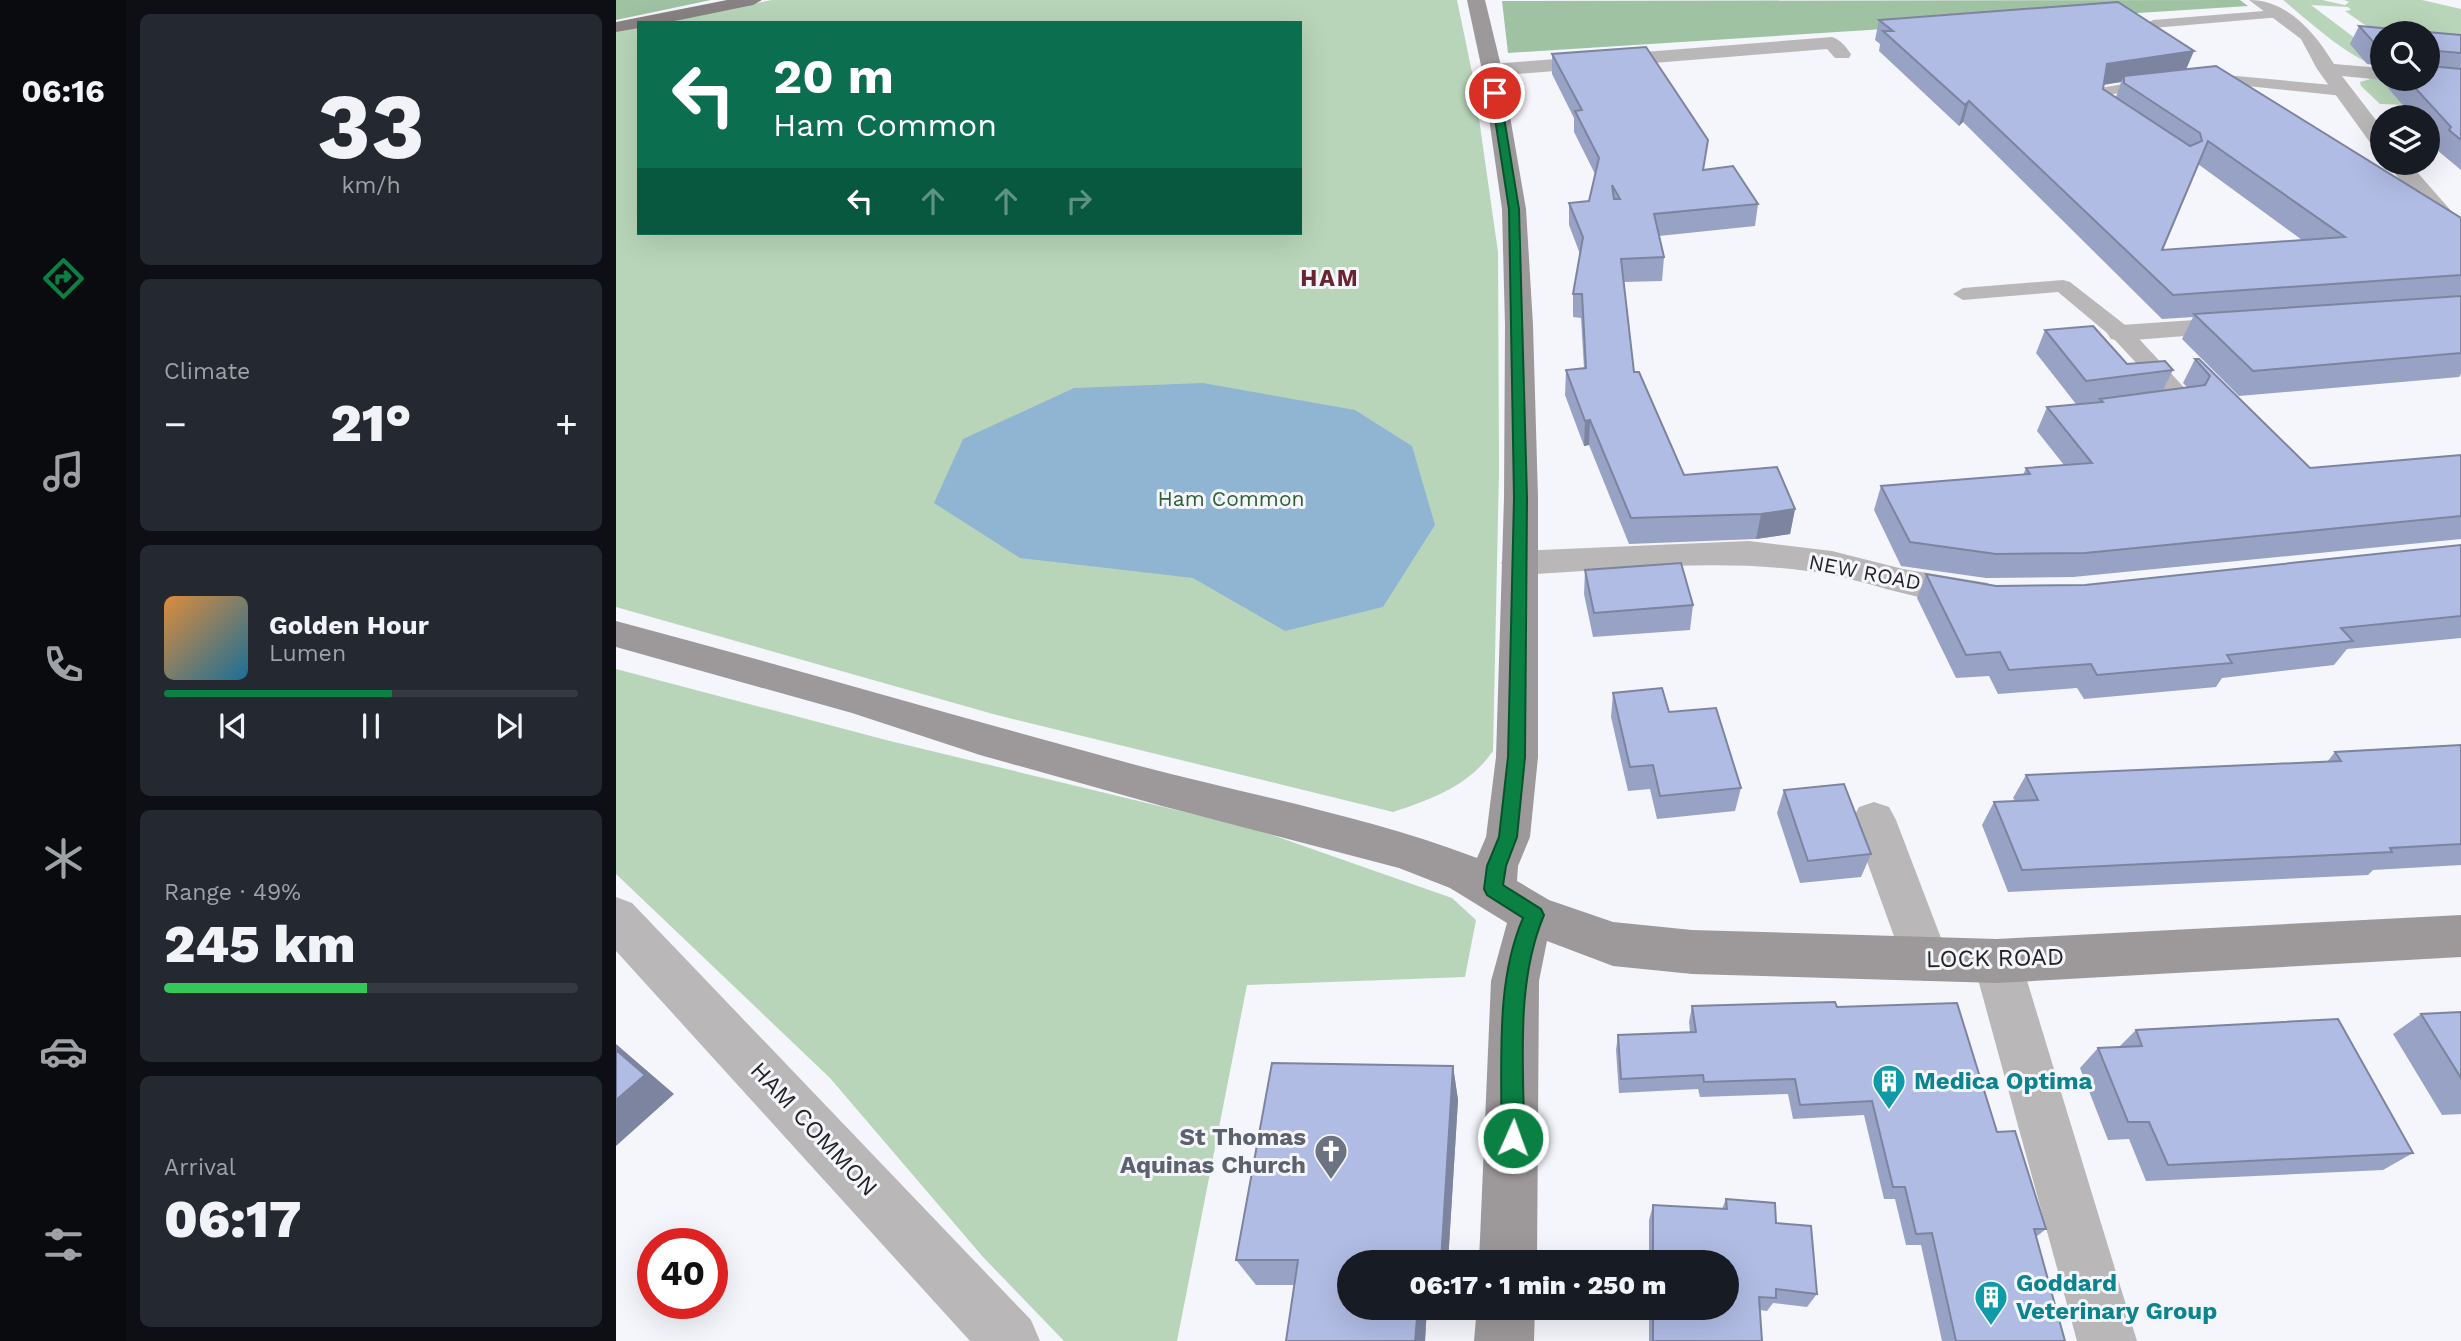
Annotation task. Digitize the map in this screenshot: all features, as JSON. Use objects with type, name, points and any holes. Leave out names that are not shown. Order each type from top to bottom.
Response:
[{"type":"main road","points":[[646,21],[753,0]]},
{"type":"main road","points":[[616,27],[637,23]]},
{"type":"street","points":[[1476,0],[1492,70],[1514,209],[1519,325],[1519,563],[1513,802],[1508,837],[1496,866],[1514,902],[1524,939],[1515,981],[1508,1250]]},
{"type":"street","points":[[2258,0],[2308,36],[2327,69],[2370,127]]},
{"type":"street","points":[[1492,70],[1628,57],[1832,43],[1842,54]]},
{"type":"street","points":[[2327,69],[2370,73]]},
{"type":"street","points":[[2407,175],[2461,237]]},
{"type":"street","points":[[2121,333],[2270,323]]},
{"type":"street","name":"NEW ROAD","points":[[1519,563],[1749,553],[1832,563],[1903,580],[1986,594],[2011,594]]},
{"type":"street","points":[[616,634],[855,699],[980,739],[1149,786],[1404,850],[1437,861],[1514,902]]},
{"type":"street","points":[[1874,820],[1925,959]]},
{"type":"street","name":"LOCK ROAD","points":[[1514,902],[1613,944],[1647,948],[1925,959],[1997,961],[2461,936]]},
{"type":"street","name":"HAM COMMON","points":[[616,918],[1010,1341]]},
{"type":"street","points":[[1997,961],[2107,1341]]},
{"type":"street","points":[[1504,1341],[1505,1320]]},
{"type":"lane","points":[[2153,24],[2276,13]]},
{"type":"lane","points":[[2138,131],[2105,108],[2105,92],[2196,78],[2343,92]]},
{"type":"lane","points":[[1963,294],[2063,286],[2121,333],[2184,401],[2144,406]]},
{"type":"green space","points":[[616,0],[711,0],[616,20]]},
{"type":"green space","name":"Ham Common","points":[[772,0],[1457,0],[1473,77],[1498,252],[1499,470],[1493,751],[1483,763],[1449,790],[1393,812],[993,714],[616,607],[616,31],[637,26],[637,235],[1302,235],[1302,21],[667,21]]},
{"type":"green space","points":[[2240,0],[2248,6],[1508,53],[1502,1]]},
{"type":"green space","points":[[2283,0],[2322,0],[2345,5],[2349,2],[2344,0],[2422,0],[2461,9],[2461,54],[2440,41],[2440,21],[2370,21],[2370,29],[2345,11],[2351,10],[2348,7],[2311,5],[2360,42],[2370,42],[2370,63],[2344,49]]},
{"type":"green space","points":[[2370,79],[2370,91],[2416,91],[2408,105],[2380,104],[2360,82]]},
{"type":"green space","points":[[616,669],[890,741],[1255,829],[1452,898],[1476,920],[1465,977],[1247,985],[1177,1341],[1064,1341],[983,1257],[830,1078],[616,874]]},
{"type":"water","points":[[1203,383],[1355,410],[1412,446],[1435,525],[1383,607],[1285,631],[1193,578],[1020,558],[934,503],[963,439],[1074,388]]},
{"type":"building","points":[[2118,2],[2194,51],[2107,64],[2103,89],[2190,146],[2202,141],[2200,133],[2124,83],[2124,76],[2216,66],[2370,162],[2370,175],[2392,175],[2461,218],[2461,275],[2173,295],[1969,101],[1965,105],[1883,31],[1893,31],[1879,20]],"holes":[[[2208,141],[2345,237],[2162,250]]]},
{"type":"building","points":[[2359,26],[2370,27],[2370,38]]},
{"type":"building","points":[[2440,33],[2461,35],[2461,53],[2440,51]]},
{"type":"building","points":[[1646,47],[1708,140],[1703,170],[1733,166],[1758,204],[1654,214],[1664,257],[1621,259],[1634,372],[1639,372],[1684,475],[1777,467],[1795,509],[1761,514],[1631,518],[1590,420],[1585,421],[1566,370],[1586,368],[1582,294],[1573,294],[1583,237],[1569,203],[1589,201],[1599,158],[1575,111],[1582,110],[1552,54]],"holes":[[[1612,185],[1620,199],[1614,199]]]},
{"type":"building","points":[[2440,67],[2461,69],[2461,140],[2449,130],[2451,127],[2440,115],[2440,105],[2431,105],[2418,91],[2440,91]]},
{"type":"building","points":[[2461,296],[2461,353],[2253,371],[2194,314]]},
{"type":"building","points":[[2093,326],[2127,364],[2165,361],[2173,370],[2086,381],[2045,330]]},
{"type":"building","points":[[2195,359],[2199,359],[2310,468],[2461,455],[2461,516],[2085,553],[1996,554],[1910,542],[1881,486],[2030,474],[2026,468],[2092,463],[2047,407],[2103,402],[2100,399],[2205,385],[2210,376]]},
{"type":"building","points":[[2461,545],[2461,616],[2341,628],[2353,641],[2227,655],[2232,663],[2097,675],[2091,664],[2009,670],[2000,652],[1966,655],[1926,574],[1996,586],[2085,585]]},
{"type":"building","points":[[1681,563],[1693,605],[1594,613],[1585,570]]},
{"type":"building","points":[[1662,688],[1669,712],[1716,708],[1741,788],[1660,796],[1653,765],[1630,767],[1613,693]]},
{"type":"building","points":[[2461,745],[2461,844],[2390,848],[2392,852],[2022,870],[1994,802],[2038,800],[2026,775],[2341,761],[2335,752]]},
{"type":"building","points":[[1844,784],[1871,854],[1808,861],[1784,790]]},
{"type":"building","points":[[1835,1002],[1837,1007],[1957,1003],[1997,1132],[2015,1131],[2046,1229],[2034,1229],[2065,1341],[1956,1341],[1932,1233],[1916,1234],[1905,1187],[1893,1187],[1872,1101],[1800,1105],[1795,1079],[1704,1082],[1703,1075],[1621,1079],[1618,1035],[1696,1032],[1692,1006]]},
{"type":"building","points":[[2461,1012],[2461,1078],[2421,1014]]},
{"type":"building","points":[[2338,1019],[2413,1153],[2168,1165],[2149,1122],[2128,1122],[2098,1048],[2142,1046],[2136,1030]]},
{"type":"building","points":[[616,1050],[645,1075],[616,1100]]},
{"type":"building","points":[[1272,1063],[1453,1066],[1442,1250],[1337,1250],[1337,1320],[1417,1320],[1415,1341],[1286,1341],[1298,1260],[1236,1260]]},
{"type":"building","points":[[1726,1199],[1775,1203],[1776,1223],[1811,1226],[1817,1294],[1776,1289],[1776,1298],[1759,1297],[1762,1341],[1653,1341],[1653,1320],[1739,1320],[1739,1250],[1653,1250],[1653,1205],[1727,1209]]},
{"type":"place","name":"Medica Optima","points":[[1889,1111]]},
{"type":"place","name":"St Thomas Aquinas Church","points":[[1331,1181]]},
{"type":"place","name":"Goddard Veterinary Group","points":[[1991,1327]]},
{"type":"district","name":"HAM","points":[[1330,278]]},
{"type":"route","points":[[1495,93],[1514,209],[1519,325],[1521,498],[1517,757],[1508,837],[1496,866],[1494,889],[1534,915],[1524,939],[1515,981],[1513,1138]]}]
